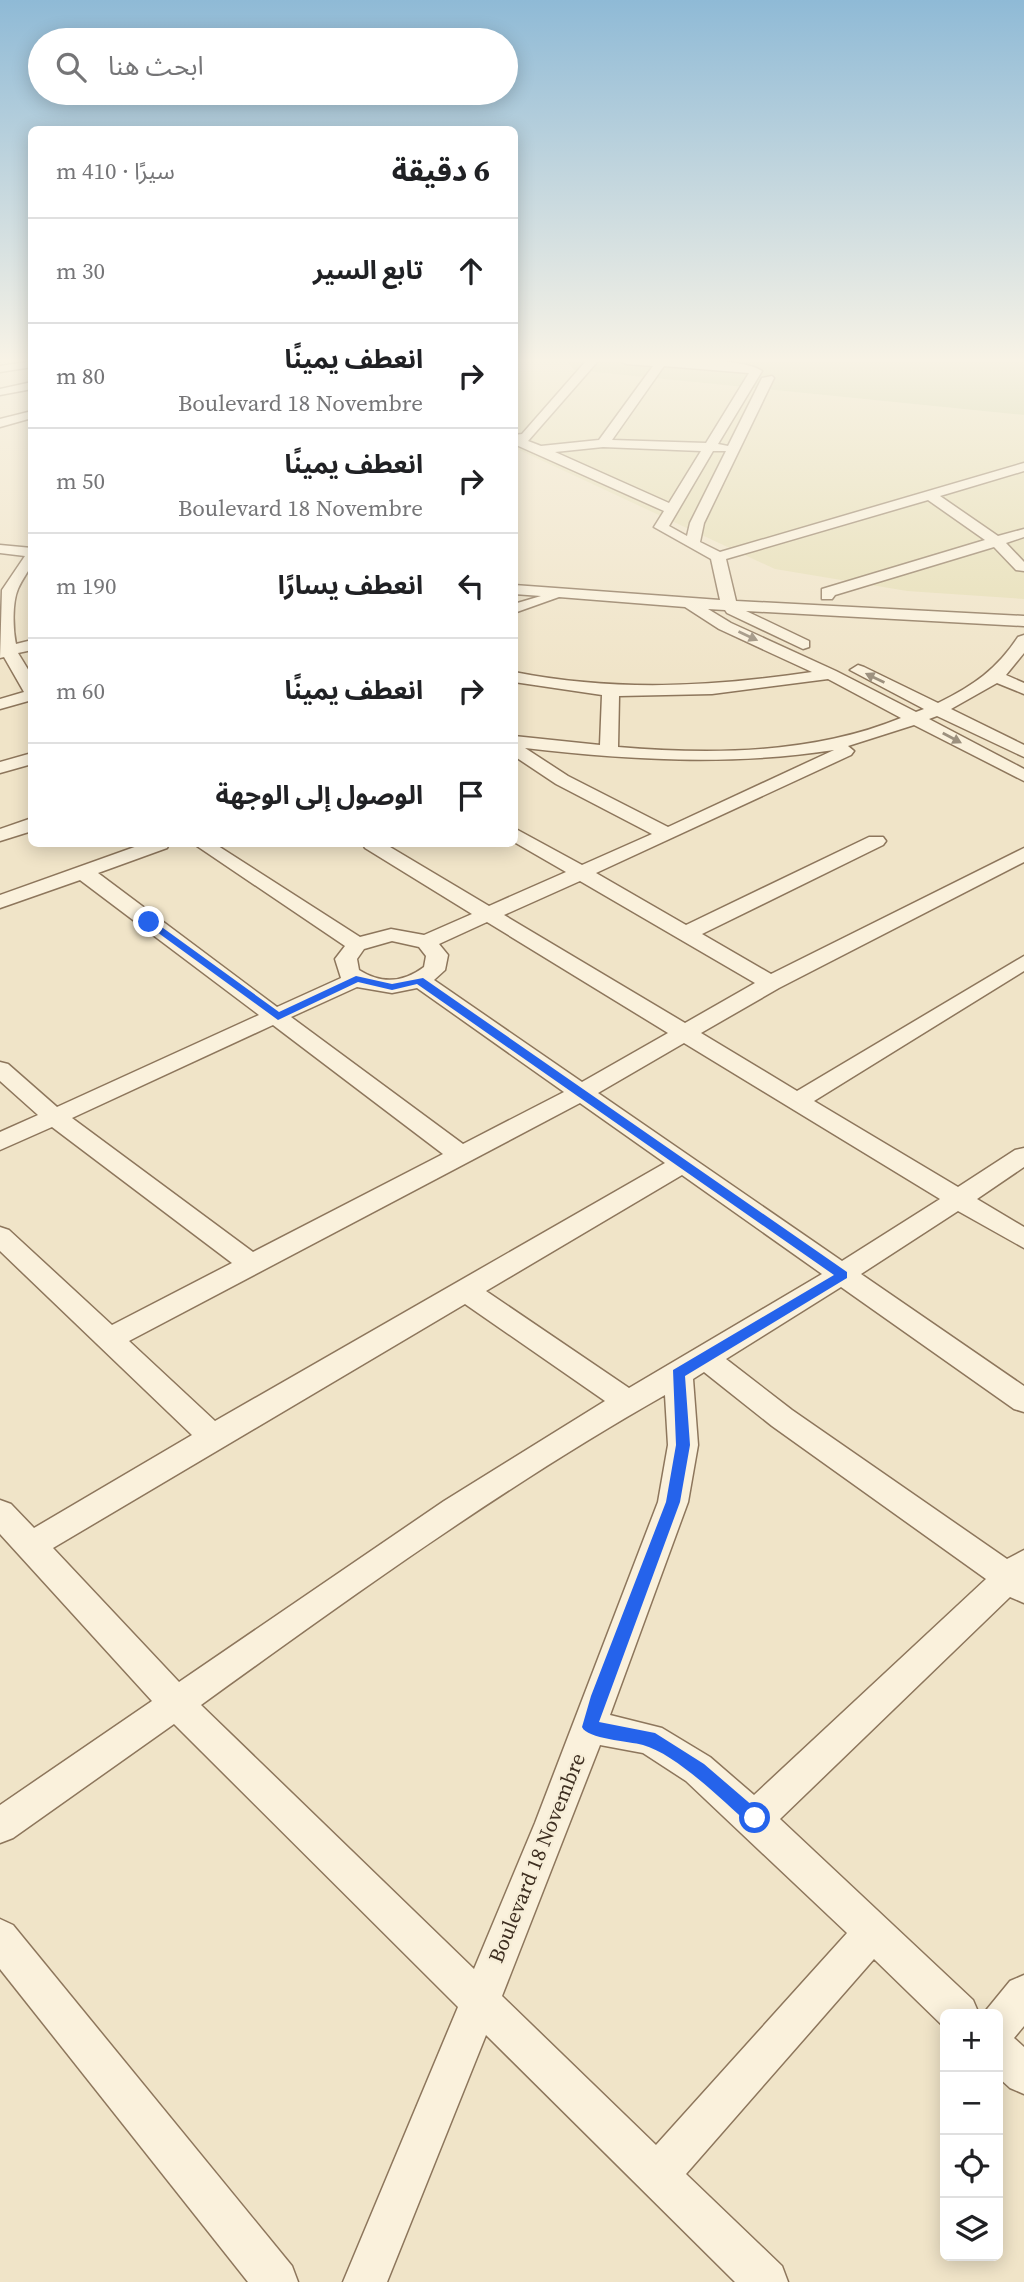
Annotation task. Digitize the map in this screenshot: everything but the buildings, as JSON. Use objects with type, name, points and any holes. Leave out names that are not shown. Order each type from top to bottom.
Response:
[{"type":"street","points":[[578,467],[672,509]]},
{"type":"street","points":[[697,467],[661,527],[678,539],[719,556],[1022,467]]},
{"type":"street","points":[[693,543],[697,523],[724,467]]},
{"type":"street","points":[[930,495],[996,541],[1023,569]]},
{"type":"street","points":[[827,596],[827,592],[1024,533]]},
{"type":"street","points":[[0,549],[28,553]]},
{"type":"street","points":[[719,556],[725,600]]},
{"type":"street","points":[[28,559],[5,589],[3,632],[4,652],[28,688]]},
{"type":"street","points":[[5,589],[28,592]]},
{"type":"street","points":[[518,589],[689,603],[827,596],[1024,610]]},
{"type":"street","points":[[518,608],[566,593]]},
{"type":"street","points":[[725,600],[1024,621]]},
{"type":"street","points":[[725,600],[1024,752]]},
{"type":"street","points":[[689,603],[726,626],[830,674],[1024,776]]},
{"type":"street","points":[[356,979],[346,966],[349,952],[356,945],[391,935],[426,942],[668,834],[881,733],[918,719],[998,677],[1017,664],[1024,640]]},
{"type":"street","points":[[4,652],[28,646]]},
{"type":"street","points":[[518,678],[569,688],[611,692],[711,692],[830,674]]},
{"type":"street","points":[[998,677],[1024,689]]},
{"type":"street","points":[[609,752],[611,692]]},
{"type":"street","points":[[0,704],[28,695]]},
{"type":"street","points":[[518,741],[609,752],[732,758],[779,754],[881,733]]},
{"type":"street","points":[[518,751],[562,780],[668,834]]},
{"type":"street","points":[[0,768],[28,759]]},
{"type":"street","points":[[0,835],[28,825]]},
{"type":"street","points":[[518,836],[771,983]]},
{"type":"street","points":[[687,933],[876,841]]},
{"type":"street","points":[[0,902],[152,847]]},
{"type":"street","points":[[208,847],[356,945]]},
{"type":"street","points":[[377,847],[1024,1239]]},
{"type":"street","points":[[110,1338],[579,1094],[771,983],[1024,854]]},
{"type":"street","points":[[83,872],[462,1156]]},
{"type":"street","points":[[0,1142],[356,979],[392,987],[419,980],[434,970],[437,962],[437,955],[426,942]]},
{"type":"street","points":[[796,1102],[1024,962]]},
{"type":"street","points":[[419,980],[579,1094],[1024,1401]]},
{"type":"street","points":[[0,1069],[54,1118],[251,1265]]},
{"type":"street","points":[[0,1826],[177,1705],[389,1553],[626,1401],[692,1366],[843,1275],[1024,1156]]},
{"type":"street","points":[[32,1545],[212,1436],[467,1292],[683,1164]]},
{"type":"street","points":[[0,1236],[212,1436]]},
{"type":"street","points":[[467,1292],[626,1401]]},
{"type":"street","points":[[692,1366],[782,1418],[1019,1577],[755,1818]]},
{"type":"street","name":"Boulevard 18 Novembre","points":[[365,2282],[590,1727],[608,1671],[673,1502],[692,1366]]},
{"type":"street","points":[[0,1513],[177,1705],[766,2282]]},
{"type":"street","points":[[590,1727],[650,1739],[698,1769],[755,1818],[954,2009]]},
{"type":"street","points":[[656,2177],[872,1933]]},
{"type":"street","points":[[0,1938],[276,2282]]},
{"type":"street","points":[[1003,2019],[1024,1995]]},
{"type":"street","points":[[1003,2055],[1024,2074]]},
{"type":"shaded area","points":[[557,467],[1024,467],[1024,599],[907,591],[775,569]]},
{"type":"route","points":[[149,922],[278,1016],[356,979],[366,984],[392,987],[419,980],[579,1094],[843,1275],[678,1374],[683,1445],[673,1502],[598,1696],[590,1727],[626,1732],[650,1739],[670,1750],[698,1769],[755,1818]]}]
